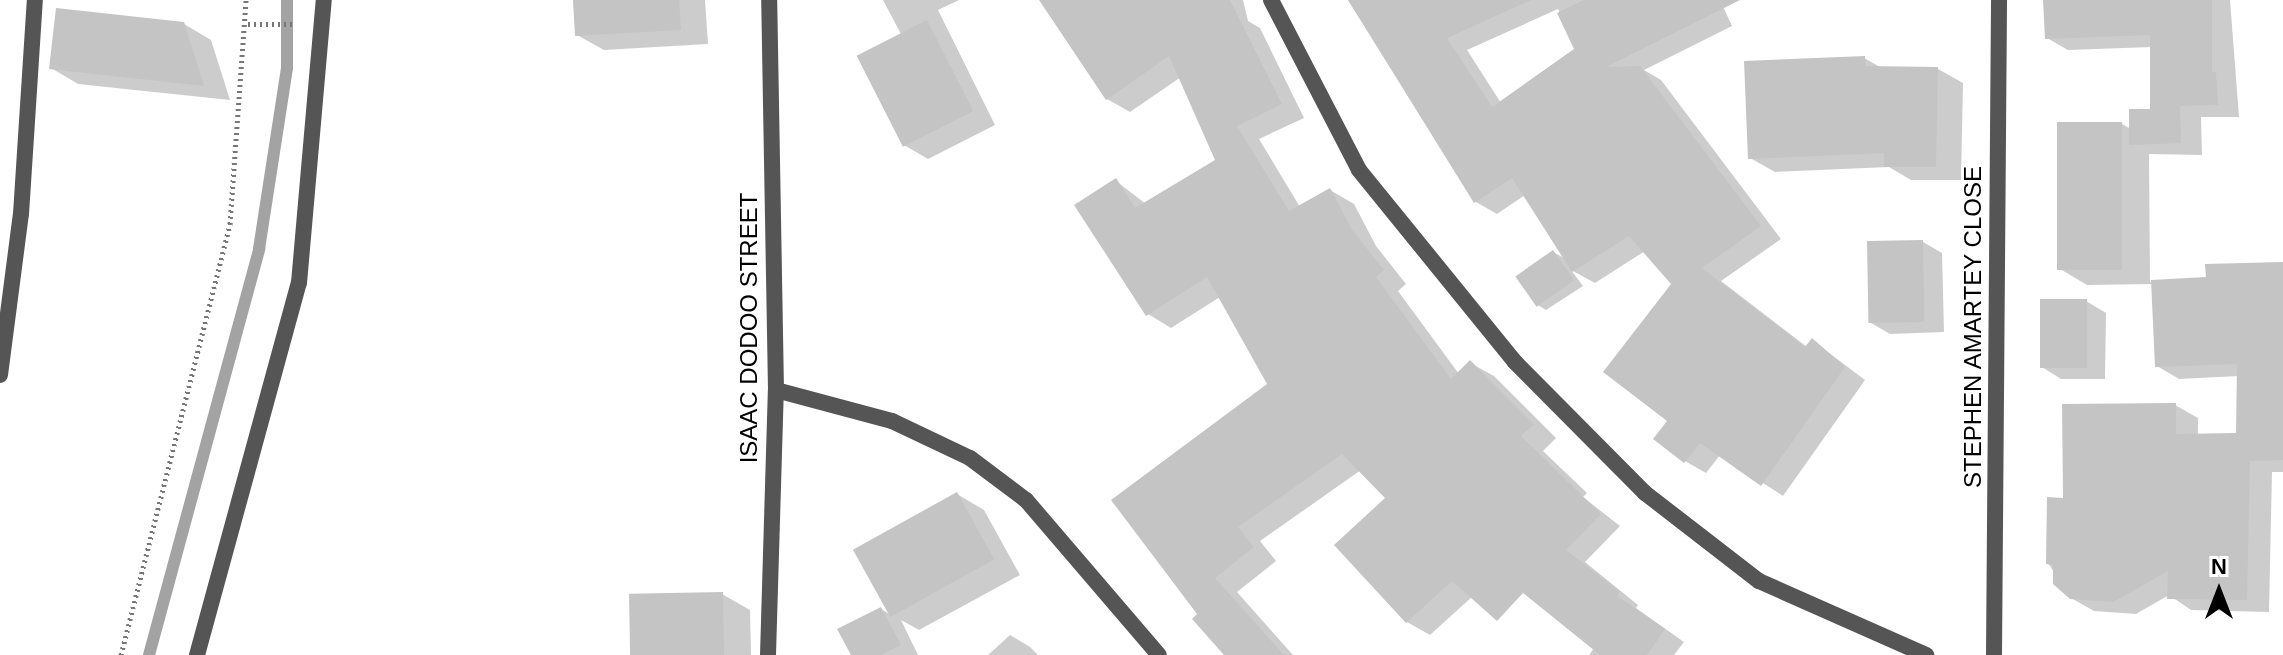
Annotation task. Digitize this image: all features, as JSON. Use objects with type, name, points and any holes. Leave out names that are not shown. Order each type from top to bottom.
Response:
[{"type":"street","points":[[0,375],[21,214],[35,0]]},
{"type":"street","points":[[197,655],[299,283],[324,0]]},
{"type":"street","name":"ISAAC DODOO STREET","points":[[768,655],[776,390],[769,0]]},
{"type":"street","points":[[1271,0],[1359,170],[1515,362],[1645,493],[1759,581],[1926,655]]},
{"type":"street","name":"STEPHEN AMARTEY CLOSE","points":[[1994,655],[1999,0]]},
{"type":"street","points":[[776,390],[892,421],[970,458],[1026,500],[1159,655]]},
{"type":"path","points":[[121,655],[230,224],[248,24],[246,0]]},
{"type":"path","points":[[248,24],[305,24]]},
{"type":"building","points":[[573,0],[679,0],[681,30],[575,36]]},
{"type":"building","points":[[1039,0],[1230,0],[1282,104],[1237,126],[1289,211],[1330,188],[1353,231],[1384,270],[1376,277],[1451,379],[1470,360],[1534,424],[1521,436],[1601,514],[1566,550],[1620,592],[1617,596],[1665,629],[1647,655],[1600,655],[1523,593],[1497,621],[1452,581],[1406,623],[1334,545],[1385,498],[1342,454],[1238,527],[1254,547],[1215,578],[1284,655],[1224,655],[1192,619],[1197,614],[1111,500],[1267,384],[1207,277],[1146,316],[1074,205],[1116,178],[1135,208],[1215,160],[1169,56],[1106,100]]},
{"type":"building","points":[[1348,0],[1531,0],[1447,38],[1492,107],[1574,49],[1557,13],[1584,0],[1740,0],[1606,67],[1640,66],[1761,226],[1702,268],[1805,347],[1812,338],[1845,367],[1761,486],[1700,443],[1684,463],[1653,439],[1667,421],[1603,372],[1671,284],[1629,236],[1572,272],[1512,178],[1474,203]]},
{"type":"building","points":[[2043,0],[2212,0],[2212,72],[2216,72],[2218,105],[2180,106],[2181,143],[2129,145],[2129,109],[2150,109],[2150,35],[2045,39]]},
{"type":"building","points":[[56,8],[184,22],[204,86],[49,69]]},
{"type":"building","points":[[927,20],[973,111],[903,147],[857,56]]},
{"type":"building","points":[[1865,56],[1865,66],[1938,67],[1936,167],[1884,167],[1884,153],[1748,159],[1744,61]]},
{"type":"building","points":[[2057,122],[2122,122],[2122,270],[2057,270]]},
{"type":"building","points":[[1923,240],[1924,322],[1868,323],[1867,241]]},
{"type":"building","points":[[1553,250],[1574,280],[1537,307],[1515,276]]},
{"type":"building","points":[[2283,262],[2283,460],[2250,461],[2247,600],[2167,599],[2168,571],[2113,602],[2070,599],[2053,584],[2053,565],[2046,564],[2047,497],[2063,498],[2062,404],[2176,403],[2176,434],[2236,433],[2237,364],[2155,367],[2151,280],[2206,277],[2205,264]]},
{"type":"building","points":[[2040,299],[2087,299],[2087,368],[2040,368]]},
{"type":"building","points":[[957,492],[994,559],[890,617],[853,550]]},
{"type":"building","points":[[723,592],[724,655],[630,655],[629,594]]},
{"type":"building","points":[[881,607],[901,645],[881,655],[851,655],[837,629]]},
{"type":"waterway","points":[[149,655],[259,249],[287,68],[287,0]]}]
